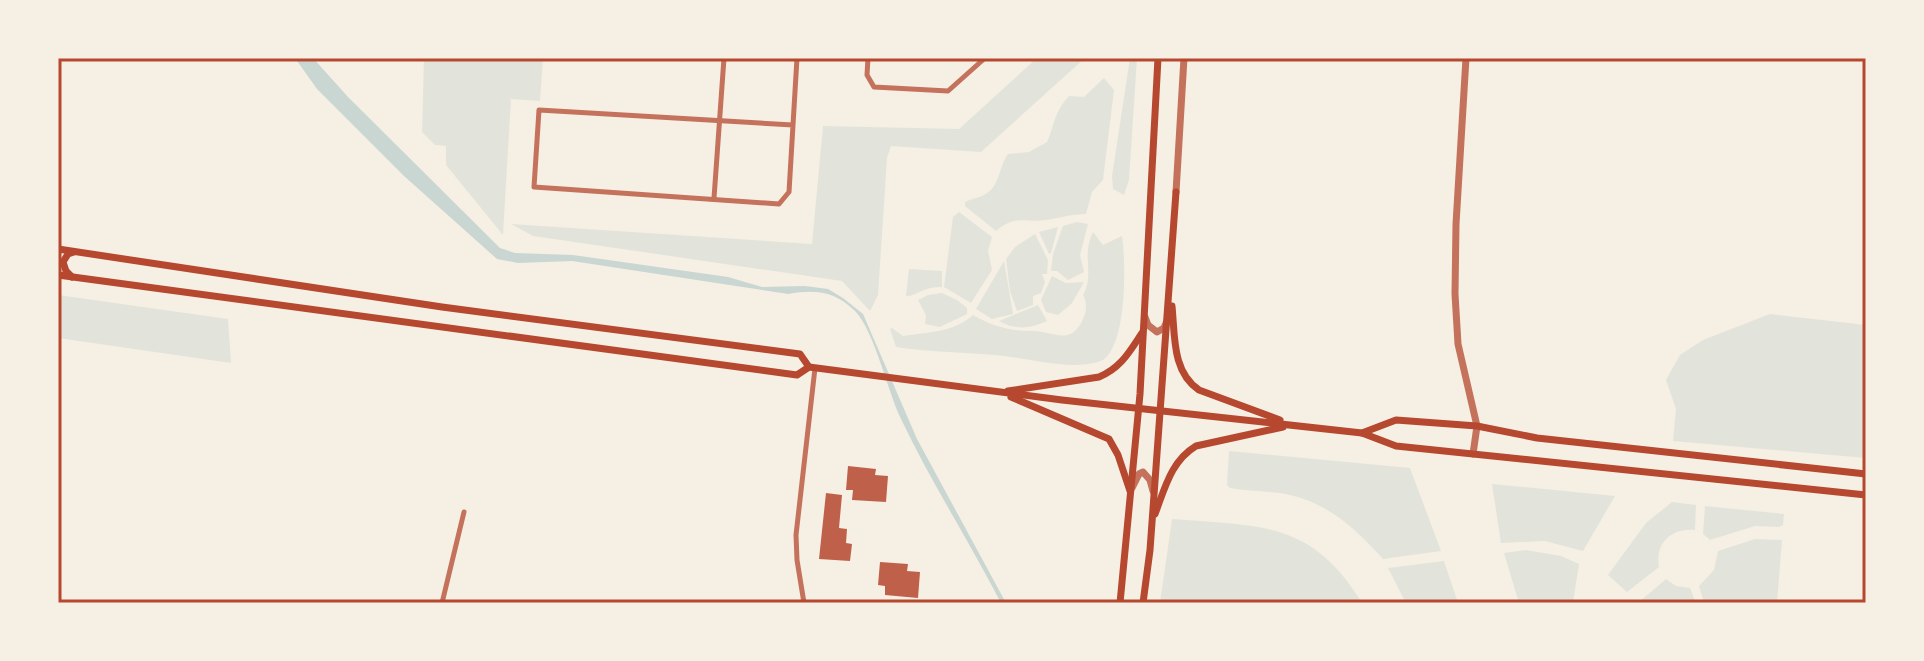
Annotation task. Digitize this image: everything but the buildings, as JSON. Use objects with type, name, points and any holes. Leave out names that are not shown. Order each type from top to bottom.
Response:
[{"type":"main road","points":[[1120,603],[1139,409],[1158,58]]},
{"type":"main road","points":[[1143,603],[1176,192]]},
{"type":"main road","points":[[58,249],[442,307],[800,354],[812,367]]},
{"type":"main road","points":[[72,277],[63,262],[68,254],[74,252]]},
{"type":"main road","points":[[58,275],[797,375],[812,367],[1139,409],[1362,433],[1396,446],[1866,495]]},
{"type":"main road","points":[[1170,287],[1178,363],[1189,383],[1199,390],[1292,425]]},
{"type":"main road","points":[[1000,392],[1099,377],[1123,362],[1144,331]]},
{"type":"main road","points":[[1000,392],[1109,439],[1131,492]]},
{"type":"main road","points":[[1362,433],[1396,420],[1477,426],[1537,438],[1866,474]]},
{"type":"main road","points":[[1151,523],[1172,471],[1185,452],[1196,446],[1292,425]]},
{"type":"street","points":[[714,198],[724,58]]},
{"type":"street","points":[[793,125],[539,110],[534,187],[779,204],[789,192],[793,125],[797,58]]},
{"type":"street","points":[[868,58],[867,75],[874,87],[948,91],[985,58]]},
{"type":"street","points":[[1176,192],[1184,58]]},
{"type":"street","points":[[1466,58],[1455,294],[1458,344],[1477,426],[1473,454]]},
{"type":"street","points":[[1144,315],[1148,325],[1157,332],[1164,328],[1167,320]]},
{"type":"street","points":[[804,603],[796,535],[812,367]]},
{"type":"street","points":[[1131,492],[1139,474],[1143,472],[1150,480],[1153,498]]},
{"type":"street","points":[[442,603],[464,512]]},
{"type":"shaded area","points":[[295,58],[313,58],[348,97],[500,248],[515,253],[573,255],[728,277],[762,287],[828,289],[843,298],[863,314],[917,439],[1006,603],[1001,603],[925,466],[901,419],[869,333],[847,304],[824,293],[788,294],[572,261],[518,263],[497,259],[404,176],[317,89]]},
{"type":"shaded area","points":[[424,58],[543,58],[540,101],[511,99],[503,235],[446,165],[446,146],[435,145],[422,132]]},
{"type":"shaded area","points":[[1037,58],[1085,58],[981,152],[891,146],[887,158],[878,295],[870,311],[842,281],[533,236],[511,224],[812,244],[823,126],[959,129]]},
{"type":"shaded area","points":[[1130,58],[1137,58],[1129,180],[1124,195],[1113,189],[1112,176]]},
{"type":"shaded area","points":[[1104,78],[1114,90],[1103,180],[1092,192],[1086,214],[1015,221],[996,231],[965,206],[965,202],[984,195],[994,187],[1008,154],[1029,152],[1047,142],[1058,113],[1069,96],[1084,97]]},
{"type":"shaded area","points":[[959,212],[992,237],[988,251],[992,270],[971,303],[944,287],[953,217]]},
{"type":"shaded area","points":[[1077,222],[1088,224],[1080,255],[1084,272],[1068,280],[1057,271],[1051,271],[1053,254],[1063,226]]},
{"type":"shaded area","points":[[1058,227],[1051,253],[1049,254],[1039,232]]},
{"type":"shaded area","points":[[1093,232],[1103,245],[1122,236],[1123,248],[1121,321],[1111,351],[1103,360],[1073,365],[896,347],[892,328],[903,336],[931,332],[957,325],[973,315],[1010,329],[1061,336],[1073,333],[1085,313],[1083,295],[1088,280],[1088,249]]},
{"type":"shaded area","points":[[1035,234],[1048,260],[1047,274],[1042,274],[1045,282],[1041,293],[1033,296],[1033,305],[1017,311],[1010,291],[1006,259],[1015,247]]},
{"type":"shaded area","points":[[1004,261],[1013,314],[992,319],[976,309]]},
{"type":"shaded area","points":[[909,269],[942,271],[942,287],[906,296]]},
{"type":"shaded area","points":[[1052,276],[1066,283],[1084,282],[1072,303],[1058,315],[1046,312],[1041,300]]},
{"type":"shaded area","points":[[942,293],[967,308],[967,314],[940,327],[925,324],[926,315],[918,300]]},
{"type":"shaded area","points":[[58,295],[228,319],[231,363],[58,338]]},
{"type":"shaded area","points":[[1038,305],[1047,321],[1023,327],[999,321]]},
{"type":"shaded area","points":[[1770,314],[1866,325],[1866,458],[1673,441],[1676,409],[1666,380],[1680,355],[1703,340]]},
{"type":"shaded area","points":[[1229,451],[1410,468],[1441,551],[1383,559],[1350,526],[1311,502],[1280,493],[1230,488],[1227,485]]},
{"type":"shaded area","points":[[1492,484],[1615,496],[1583,551],[1545,541],[1501,543]]},
{"type":"shaded area","points":[[1672,502],[1696,505],[1695,530],[1672,534],[1666,539],[1658,558],[1659,567],[1627,592],[1608,575],[1646,523]]},
{"type":"shaded area","points":[[1705,506],[1784,514],[1783,525],[1755,526],[1710,540],[1703,534]]},
{"type":"shaded area","points":[[1172,519],[1257,527],[1303,542],[1343,576],[1362,603],[1160,603]]},
{"type":"shaded area","points":[[1755,539],[1782,540],[1777,603],[1735,600],[1704,603],[1699,586],[1714,570],[1718,551]]},
{"type":"shaded area","points":[[1526,550],[1561,556],[1579,564],[1573,603],[1519,603],[1504,553]]},
{"type":"shaded area","points":[[1444,561],[1458,603],[1406,603],[1388,568]]},
{"type":"shaded area","points":[[1666,579],[1676,586],[1690,588],[1696,603],[1638,603]]}]
